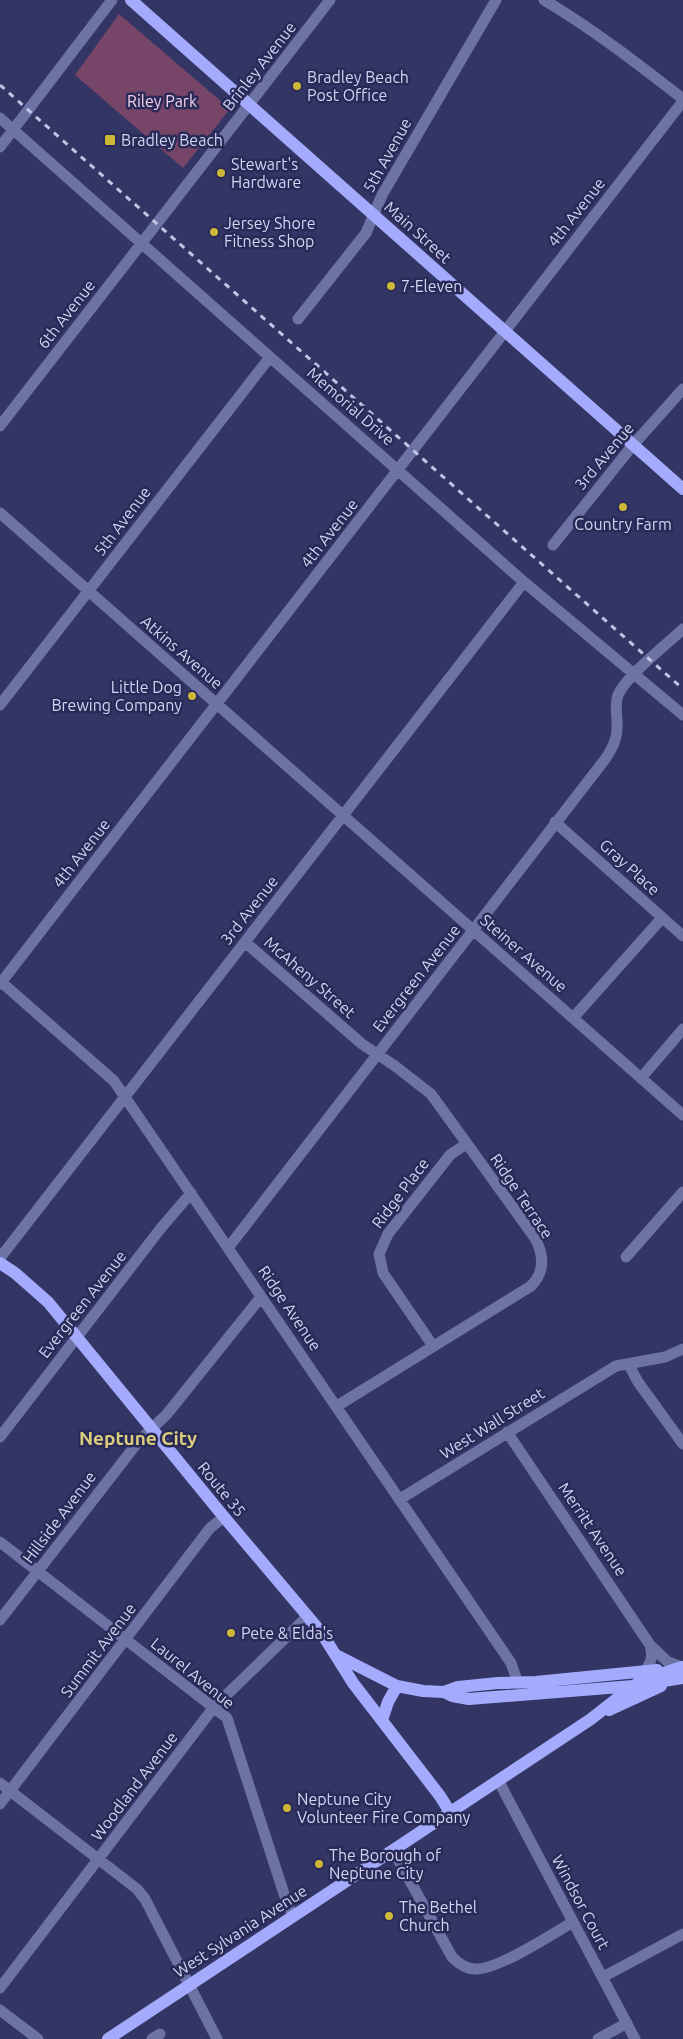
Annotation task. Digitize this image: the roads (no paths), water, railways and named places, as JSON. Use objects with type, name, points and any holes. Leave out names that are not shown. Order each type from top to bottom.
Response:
[{"type":"main road","name":"Main Street","points":[[131,0],[683,489]]},
{"type":"main road","name":"Route 35","points":[[0,1263],[15,1273],[48,1302],[224,1517],[308,1616],[338,1656],[397,1686],[423,1691],[444,1692]]},
{"type":"main road","points":[[338,1656],[354,1683],[440,1796],[450,1812]]},
{"type":"main road","points":[[444,1692],[458,1687],[498,1683],[518,1683],[644,1672],[681,1673]]},
{"type":"main road","name":"West Sylvania Avenue","points":[[108,2039],[591,1719],[633,1686],[648,1678],[681,1673]]},
{"type":"main road","name":"West Sylvania Avenue","points":[[591,1719],[681,1673]]},
{"type":"main road","points":[[382,1720],[388,1702],[397,1686]]},
{"type":"main road","points":[[444,1692],[469,1700],[633,1686]]},
{"type":"street","points":[[0,148],[112,0]]},
{"type":"street","name":"Brinley Avenue","points":[[158,222],[330,0]]},
{"type":"street","name":"5th Avenue","points":[[298,319],[366,233],[382,195],[496,0]]},
{"type":"street","points":[[546,0],[578,20],[628,56],[683,100]]},
{"type":"street","name":"4th Avenue","points":[[1,982],[683,100]]},
{"type":"street","name":"Memorial Drive","points":[[0,118],[17,126],[142,243],[524,582],[683,715]]},
{"type":"street","name":"6th Avenue","points":[[0,426],[158,222]]},
{"type":"street","name":"5th Avenue","points":[[0,705],[270,357]]},
{"type":"street","name":"3rd Avenue","points":[[553,546],[633,445],[681,393]]},
{"type":"street","name":"Atkins Avenue","points":[[0,513],[343,816]]},
{"type":"street","name":"3rd Avenue","points":[[0,1258],[524,582]]},
{"type":"street","name":"Evergreen Avenue","points":[[228,1248],[613,747],[618,731],[616,703],[619,694],[654,655],[683,629]]},
{"type":"street","name":"Steiner Avenue","points":[[343,816],[683,1115]]},
{"type":"street","name":"Gray Place","points":[[555,822],[683,936]]},
{"type":"street","points":[[574,1018],[662,918]]},
{"type":"street","name":"McAheny Street","points":[[246,942],[362,1044],[377,1054]]},
{"type":"street","name":"Ridge Avenue","points":[[1,982],[114,1081],[511,1663],[518,1683]]},
{"type":"street","points":[[640,1078],[683,1029]]},
{"type":"street","name":"Ridge Terrace","points":[[337,1406],[531,1286],[540,1273],[542,1265],[540,1251],[535,1238],[431,1094],[377,1054]]},
{"type":"street","name":"Ridge Place","points":[[433,1346],[383,1272],[379,1254],[388,1234],[450,1155],[466,1144]]},
{"type":"street","points":[[626,1258],[683,1192]]},
{"type":"street","name":"Evergreen Avenue","points":[[0,1437],[161,1228],[191,1193]]},
{"type":"street","name":"Hillside Avenue","points":[[0,1620],[138,1442],[167,1414],[261,1297]]},
{"type":"street","name":"West Wall Street","points":[[400,1499],[616,1366],[665,1358],[683,1349]]},
{"type":"street","points":[[629,1365],[683,1444]]},
{"type":"street","name":"Merritt Avenue","points":[[507,1432],[650,1644],[681,1673]]},
{"type":"street","name":"Summit Avenue","points":[[0,1804],[210,1528],[224,1517]]},
{"type":"street","name":"Laurel Avenue","points":[[0,1542],[227,1718],[286,1900],[293,1916]]},
{"type":"street","name":"Woodland Avenue","points":[[0,1988],[214,1708],[308,1616]]},
{"type":"street","points":[[644,1672],[652,1661],[650,1644]]},
{"type":"street","name":"Windsor Court","points":[[498,1780],[635,2039]]},
{"type":"street","points":[[0,1783],[137,1889],[145,1899],[217,2039]]},
{"type":"street","points":[[393,1850],[452,1957],[469,1968],[476,1969],[492,1965],[573,1922]]},
{"type":"street","points":[[603,1977],[683,1934]]},
{"type":"street","points":[[0,2010],[38,2039]]},
{"type":"street","points":[[598,2039],[627,2023]]},
{"type":"railway","points":[[0,85],[683,689]]},
{"type":"place","name":"Bradley Beach Post Office","points":[[297,86]]},
{"type":"place","name":"Bradley Beach","points":[[110,140]]},
{"type":"place","name":"Stewart's Hardware","points":[[221,173]]},
{"type":"place","name":"Jersey Shore Fitness Shop","points":[[214,232]]},
{"type":"place","name":"7-Eleven","points":[[391,286]]},
{"type":"place","name":"Country Farm","points":[[623,507]]},
{"type":"place","name":"Little Dog Brewing Company","points":[[192,696]]},
{"type":"place","name":"Pete & Elda's","points":[[231,1633]]},
{"type":"place","name":"Neptune City Volunteer Fire Company","points":[[287,1808]]},
{"type":"place","name":"The Borough of Neptune City","points":[[319,1864]]},
{"type":"place","name":"The Bethel Church","points":[[389,1916]]},
{"type":"district","name":"Neptune City","points":[[138,1438]]},
{"type":"park label","name":"Riley Park","points":[[162,101]]}]
